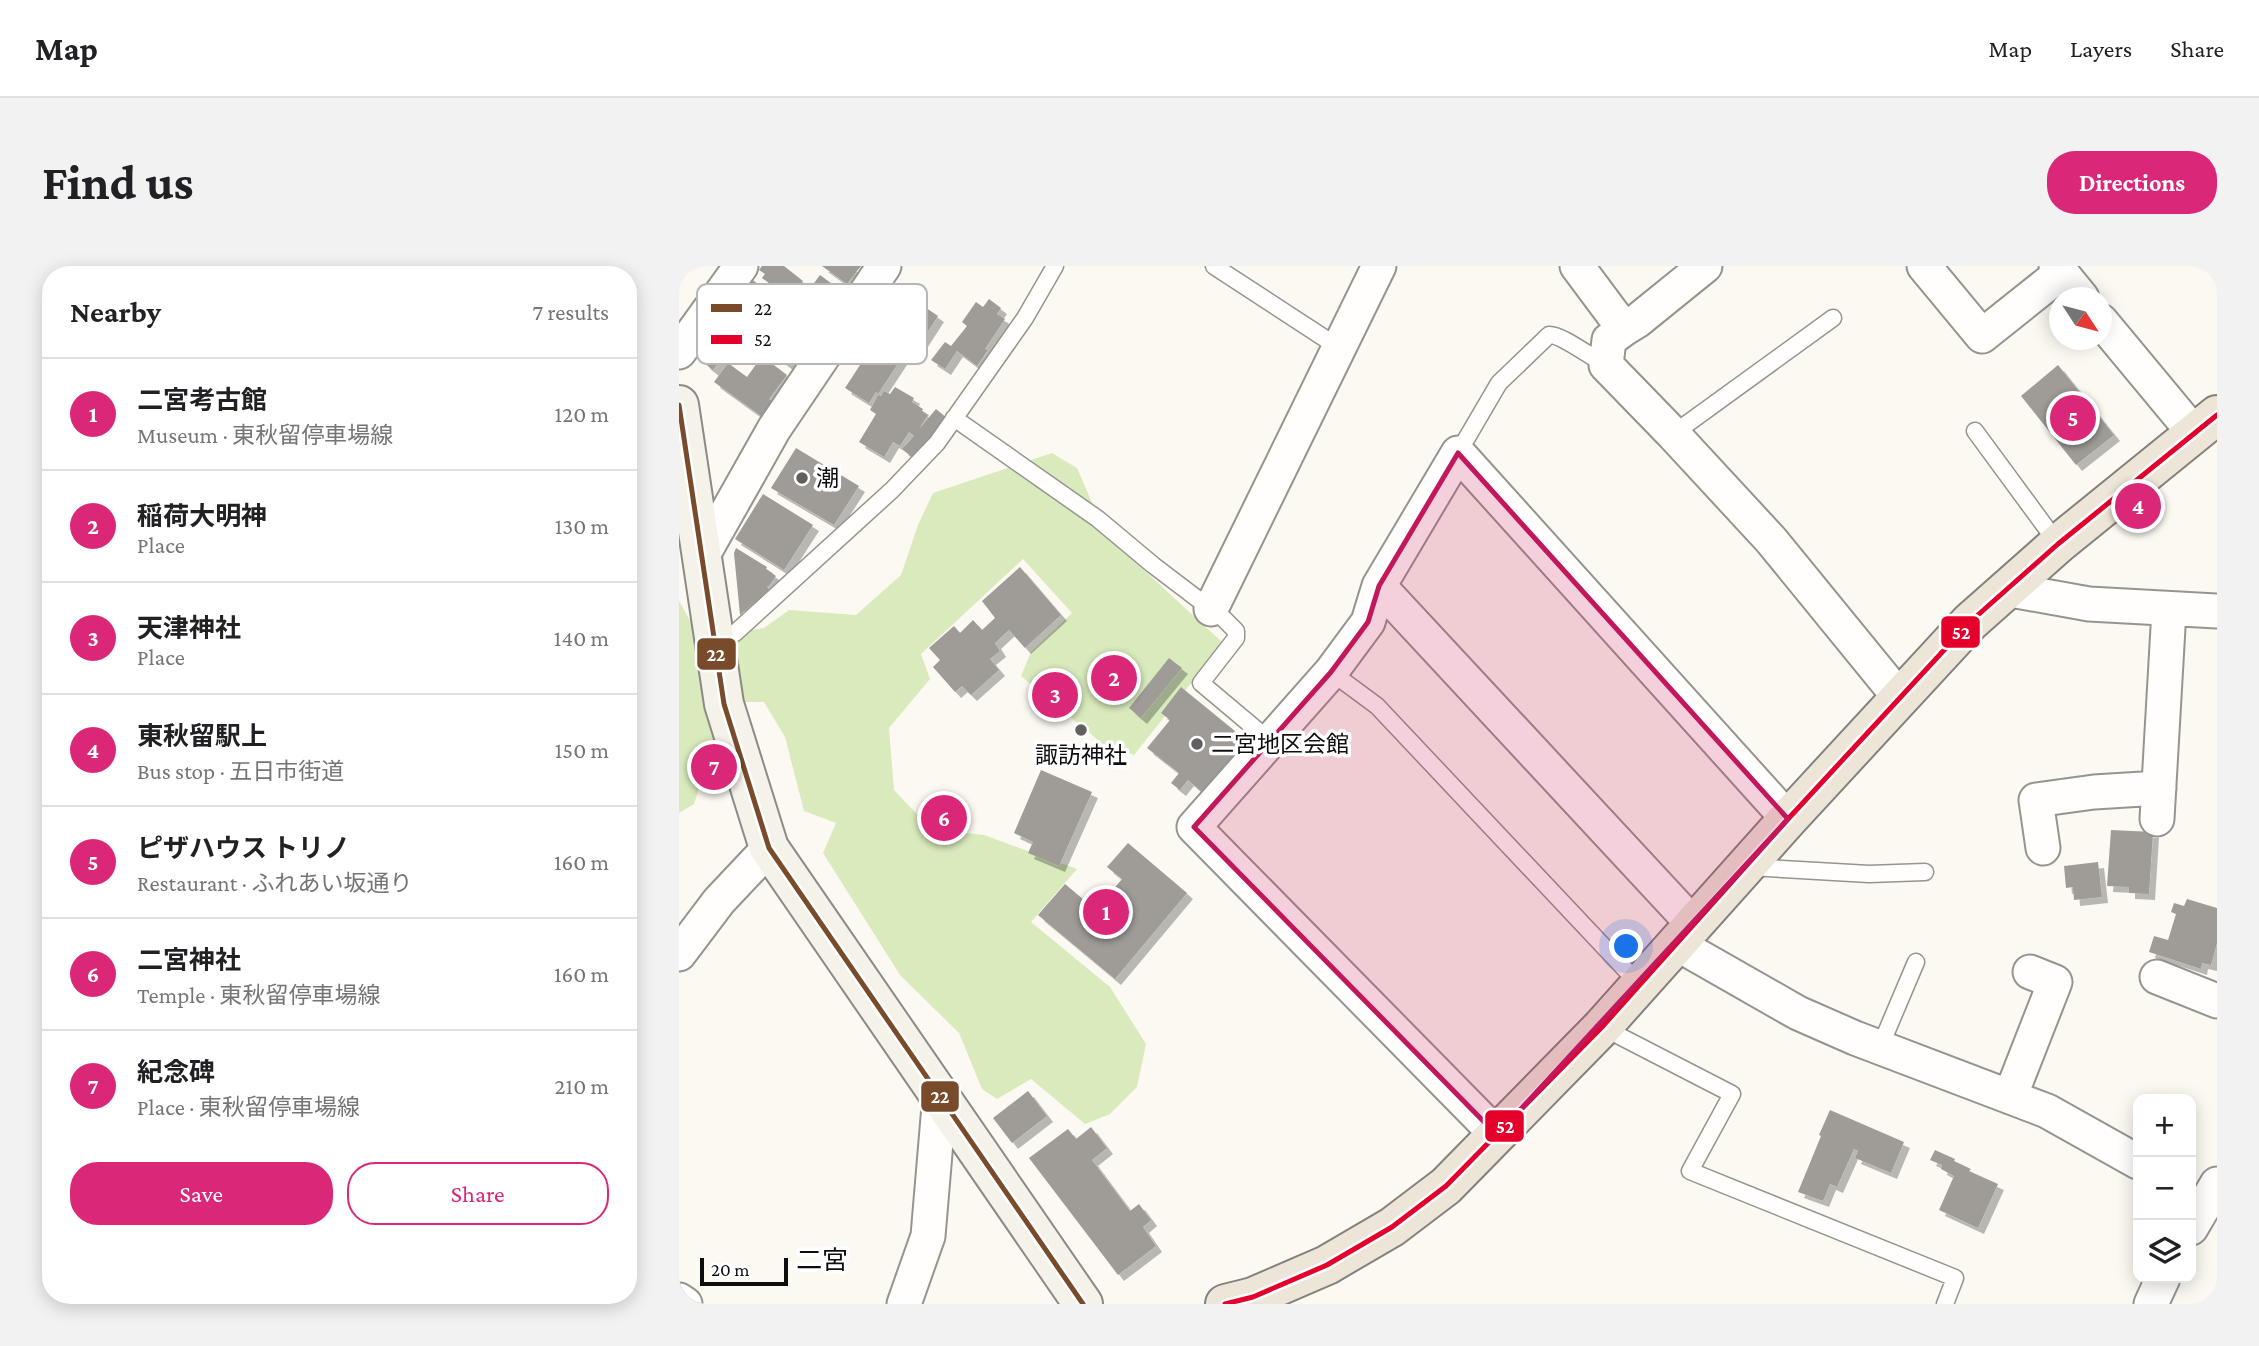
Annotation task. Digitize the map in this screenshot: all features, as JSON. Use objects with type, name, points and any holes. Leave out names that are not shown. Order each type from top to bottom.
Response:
[{"type":"main road","points":[[679,405],[725,704],[769,848],[1083,1304]]},
{"type":"main road","points":[[1225,1304],[1253,1297],[1327,1265],[1392,1227],[1446,1186],[1602,1027],[1788,819],[1970,622],[2057,544],[2206,424]]},
{"type":"street","points":[[728,284],[741,266]]},
{"type":"street","points":[[872,284],[884,266]]},
{"type":"street","points":[[1211,609],[1379,266]]},
{"type":"street","points":[[1577,266],[1624,329]]},
{"type":"street","points":[[1705,266],[1609,340],[1606,365],[1674,434],[1771,540],[1900,698]]},
{"type":"street","points":[[1924,266],[1982,336],[2066,279]]},
{"type":"street","points":[[679,352],[697,327]]},
{"type":"street","points":[[2112,331],[2206,424]]},
{"type":"street","points":[[703,555],[774,429],[818,364]]},
{"type":"street","points":[[1497,1135],[1194,827],[1331,672],[1368,622],[1379,586],[1458,453],[1788,819]]},
{"type":"street","points":[[1379,586],[1686,935],[1798,1013],[2047,1111],[2133,1159]]},
{"type":"street","points":[[2005,589],[2088,604],[2217,611]]},
{"type":"street","points":[[2043,848],[2036,800],[2094,792],[2158,804],[2169,610]]},
{"type":"street","points":[[679,954],[719,901],[769,848]]},
{"type":"street","points":[[2010,1097],[2055,982],[2030,972]]},
{"type":"street","points":[[2157,977],[2217,1001]]},
{"type":"street","points":[[904,1304],[928,1236],[940,1094]]},
{"type":"street","points":[[2194,1220],[2205,1191]]},
{"type":"street","points":[[2151,1304],[2160,1283]]},
{"type":"street","points":[[679,1300],[685,1304]]},
{"type":"lane","points":[[713,635],[735,632],[745,624],[892,491],[937,443],[1025,318],[1055,266]]},
{"type":"lane","points":[[1215,266],[1338,348]]},
{"type":"lane","points":[[1674,434],[1832,318]]},
{"type":"lane","points":[[1458,453],[1499,383],[1549,335],[1557,335],[1606,365]]},
{"type":"lane","points":[[954,418],[1098,519],[1153,565],[1224,618],[1236,631],[1236,638],[1201,683],[1270,741]]},
{"type":"lane","points":[[1975,431],[2057,544]]},
{"type":"lane","points":[[1331,672],[1377,706],[1640,985]]},
{"type":"lane","points":[[1745,867],[1869,874],[1925,872]]},
{"type":"lane","points":[[1880,1047],[1916,962]]},
{"type":"lane","points":[[1602,1027],[1732,1094],[1690,1171],[1955,1278],[1945,1304]]},
{"type":"highlighted area","points":[[1458,453],[1788,819],[1497,1135],[1194,827],[1331,672],[1368,622],[1379,586]]},
{"type":"green space","points":[[1052,453],[1077,468],[1106,535],[1223,643],[1134,755],[1104,745],[1021,676],[1031,652],[1072,613],[1023,559],[921,654],[930,679],[889,728],[894,790],[931,829],[984,835],[1077,869],[1031,922],[1110,987],[1146,1044],[1137,1087],[1110,1114],[1085,1124],[1031,1079],[997,1099],[982,1089],[959,1033],[900,975],[823,853],[836,823],[804,811],[785,737],[764,702],[711,702],[718,733],[694,804],[679,813],[679,601],[700,638],[764,628],[789,610],[856,615],[901,575],[918,525],[933,493]]},
{"type":"building","points":[[762,266],[784,266],[803,281],[801,284],[770,284],[762,278],[765,274],[759,270]]},
{"type":"building","points":[[822,266],[861,266],[847,284]]},
{"type":"building","points":[[820,275],[832,284],[813,284]]},
{"type":"building","points":[[750,278],[758,284],[746,284]]},
{"type":"building","points":[[989,299],[1001,308],[997,314],[1005,319],[977,366],[957,351],[945,369],[931,360],[945,342],[951,346],[967,326],[962,322],[976,302],[983,307]]},
{"type":"building","points":[[927,309],[938,316],[927,333]]},
{"type":"building","points":[[705,364],[718,364],[713,370]]},
{"type":"building","points":[[727,364],[747,377],[756,364],[773,364],[787,375],[769,399],[772,401],[761,416],[714,382]]},
{"type":"building","points":[[861,364],[898,364],[869,403],[845,388]]},
{"type":"building","points":[[2058,365],[2114,435],[2076,465],[2021,396]]},
{"type":"building","points":[[895,387],[914,398],[912,402],[928,415],[919,429],[936,409],[947,418],[913,458],[902,449],[914,436],[909,432],[900,446],[893,442],[884,457],[859,442],[876,414],[870,410],[878,395],[881,396],[884,391],[890,394]]},
{"type":"building","points":[[796,448],[859,486],[834,525],[771,488]]},
{"type":"building","points":[[763,494],[813,525],[784,570],[735,539]]},
{"type":"building","points":[[736,548],[767,567],[766,569],[776,576],[767,586],[769,590],[740,615],[734,553]]},
{"type":"building","points":[[1020,567],[1061,615],[1025,648],[1009,630],[995,643],[1000,651],[990,659],[999,670],[971,695],[962,686],[955,692],[933,667],[940,660],[929,648],[954,626],[960,633],[973,620],[982,630],[995,618],[982,601]]},
{"type":"building","points":[[1169,658],[1182,668],[1141,718],[1129,708]]},
{"type":"building","name":"二宮地区会館","points":[[1181,687],[1246,740],[1203,793],[1188,780],[1180,790],[1171,783],[1179,773],[1147,748],[1170,720],[1161,713]]},
{"type":"building","points":[[1057,688],[1062,693],[1045,710],[1040,705]]},
{"type":"building","points":[[1041,770],[1092,792],[1059,866],[1028,853],[1033,842],[1014,833]]},
{"type":"building","points":[[2111,830],[2153,832],[2149,894],[2129,893],[2129,887],[2107,886]]},
{"type":"building","points":[[1128,843],[1187,893],[1115,979],[1038,915],[1065,884],[1096,910],[1122,879],[1107,867]]},
{"type":"building","points":[[2098,862],[2102,897],[2074,900],[2073,887],[2066,888],[2064,866]]},
{"type":"building","points":[[2187,899],[2217,908],[2217,943],[2211,965],[2202,963],[2201,969],[2149,952],[2154,936],[2168,940],[2176,914],[2171,912],[2174,903],[2184,906]]},
{"type":"building","points":[[1028,1091],[1047,1116],[1012,1143],[993,1118]]},
{"type":"building","points":[[1830,1110],[1904,1142],[1891,1173],[1855,1158],[1858,1151],[1854,1149],[1837,1187],[1830,1184],[1823,1201],[1798,1192]]},
{"type":"building","points":[[1091,1127],[1107,1148],[1092,1160],[1130,1211],[1139,1204],[1151,1220],[1143,1227],[1156,1246],[1118,1275],[1029,1158],[1068,1129],[1076,1139]]},
{"type":"building","points":[[1935,1150],[1955,1159],[1954,1161],[1971,1169],[1969,1171],[1998,1184],[1978,1228],[1939,1210],[1954,1176],[1941,1169],[1942,1165],[1930,1160]]},
{"type":"transit line","name":"22","points":[[679,405],[724,704],[769,848],[1083,1304]]},
{"type":"transit line","name":"52","points":[[1225,1304],[1253,1297],[1327,1265],[1392,1227],[1446,1186],[1602,1027],[1788,819],[1970,622],[2058,544],[2217,415]]},
{"type":"place","name":"ピザハウス トリノ","points":[[2073,418]]},
{"type":"place","name":"潮","points":[[802,478]]},
{"type":"place","name":"東秋留駅上","points":[[2138,506]]},
{"type":"place","name":"稲荷大明神","points":[[1114,678]]},
{"type":"place","name":"天津神社","points":[[1055,695]]},
{"type":"place","name":"諏訪神社","points":[[1081,730]]},
{"type":"place","name":"二宮地区会館","points":[[1197,744]]},
{"type":"place","name":"紀念碑","points":[[714,767]]},
{"type":"place","name":"二宮神社","points":[[944,818]]},
{"type":"place","name":"二宮考古館","points":[[1106,912]]},
{"type":"district","name":"二宮","points":[[822,1260]]}]
